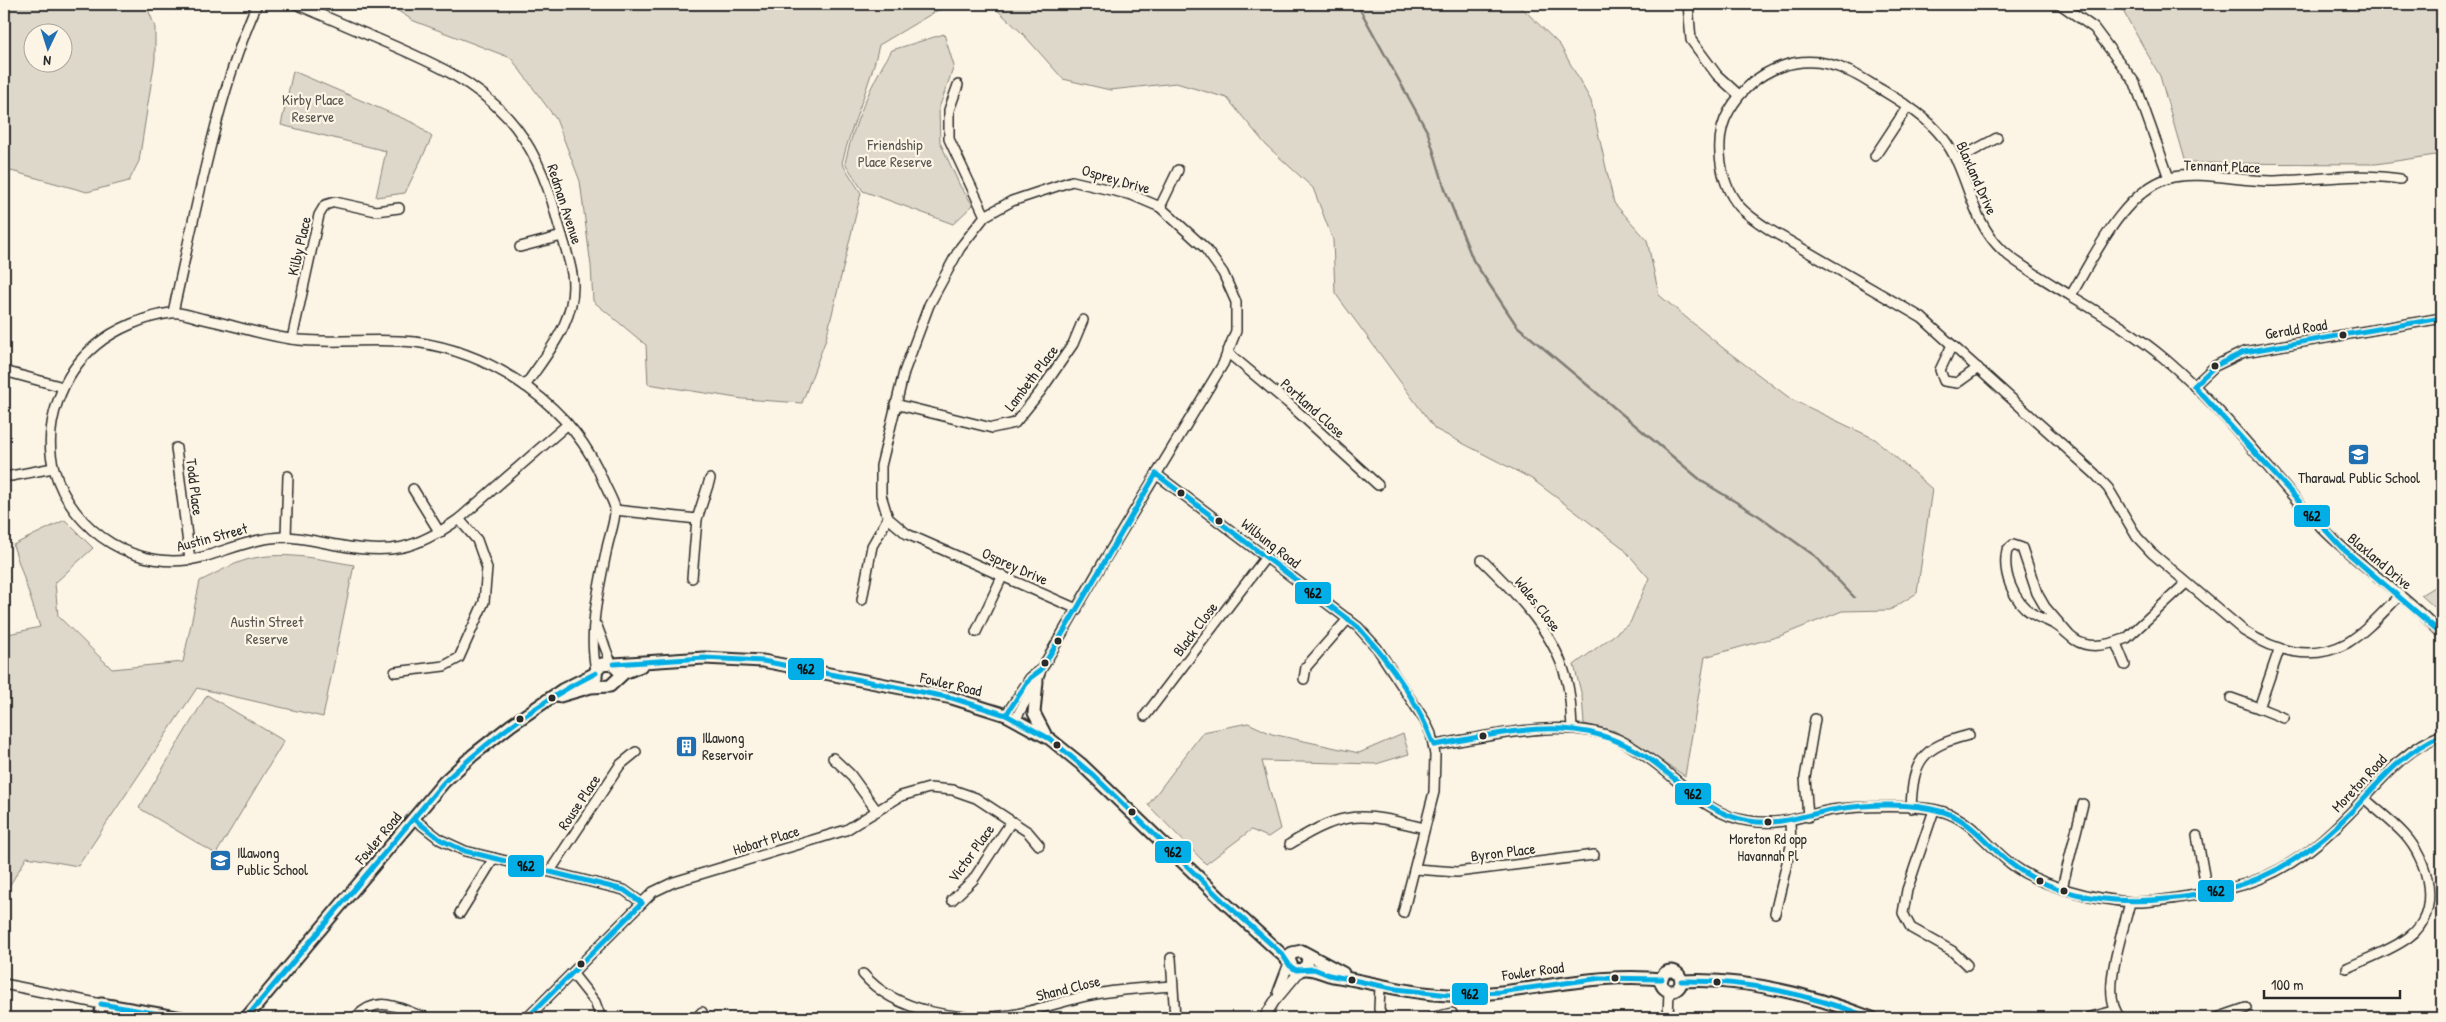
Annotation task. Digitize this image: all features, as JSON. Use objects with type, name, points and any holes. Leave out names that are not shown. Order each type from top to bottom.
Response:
[{"type":"street","points":[[173,312],[199,195],[226,93],[242,38],[257,4]]},
{"type":"street","name":"Redman Avenue","points":[[296,4],[462,78],[487,97],[509,118],[530,147],[550,191],[562,236],[572,274],[572,306],[565,327],[525,386]]},
{"type":"street","points":[[1688,4],[1691,40],[1717,75],[1739,95]]},
{"type":"street","points":[[2060,4],[2094,28],[2135,83],[2169,178]]},
{"type":"street","name":"Blaxland Drive","points":[[2279,650],[2260,642],[2244,631],[2186,583],[2137,537],[2108,488],[1922,318],[1753,220],[1739,206],[1731,194],[1724,177],[1720,156],[1721,137],[1727,115],[1739,95],[1758,77],[1779,66],[1804,61],[1824,63],[1847,70],[1908,106],[1930,122],[1945,140],[1956,160],[1974,210],[1987,232],[2002,250],[2023,266],[2134,336],[2165,359],[2217,408],[2317,523],[2343,549],[2399,596],[2424,614],[2442,634]]},
{"type":"street","points":[[958,85],[948,110],[949,139],[985,216]]},
{"type":"street","points":[[1875,156],[1908,106]]},
{"type":"street","points":[[1956,160],[1997,138]]},
{"type":"street","points":[[1160,207],[1178,170]]},
{"type":"street","name":"Tennant Place","points":[[2071,296],[2130,202],[2169,178],[2198,176],[2264,182],[2376,175],[2400,178]]},
{"type":"street","name":"Osprey Drive","points":[[1010,718],[1037,682],[1041,670],[1077,609],[1156,474],[1227,352],[1236,331],[1236,302],[1223,273],[1205,248],[1160,207],[1132,195],[1072,180],[1012,201],[985,216],[960,248],[929,305],[904,372],[881,466],[881,495],[888,518],[907,534],[1077,609]]},
{"type":"street","name":"Kilby Place","points":[[292,339],[320,215],[325,205],[335,202],[376,211],[399,208]]},
{"type":"street","points":[[520,247],[562,236]]},
{"type":"street","name":"Austin Street","points":[[568,424],[459,519],[440,533],[419,544],[381,551],[286,537],[237,544],[217,553],[190,560],[153,560],[132,554],[94,533],[70,502],[54,468],[52,429],[63,387],[79,363],[96,345],[131,325],[173,312],[292,339],[414,342],[454,350],[487,363],[525,386],[568,424],[580,438],[597,464],[615,510]]},
{"type":"street","name":"Gerald Road","points":[[2194,386],[2215,366],[2244,352],[2442,318]]},
{"type":"street","name":"Lambeth Place","points":[[895,404],[992,428],[1015,422],[1040,392],[1073,344],[1083,320]]},
{"type":"street","points":[[1952,345],[1940,370],[1944,381],[1957,383],[1978,368]]},
{"type":"street","name":"Portland Close","points":[[1227,352],[1288,403],[1378,486]]},
{"type":"street","points":[[4,371],[63,387]]},
{"type":"street","name":"Todd Place","points":[[176,448],[190,560]]},
{"type":"street","points":[[11,476],[54,468]]},
{"type":"street","name":"Wilbung Road","points":[[1156,474],[1348,619],[1377,648],[1425,721],[1434,745],[1435,783],[1416,869],[1403,913]]},
{"type":"street","points":[[286,537],[288,476]]},
{"type":"street","points":[[692,578],[697,519],[710,479]]},
{"type":"street","points":[[413,489],[440,533]]},
{"type":"street","points":[[595,621],[612,664],[619,672],[618,681],[610,686],[605,686],[597,680],[593,645],[596,602],[615,510],[697,519]]},
{"type":"street","points":[[862,600],[872,546],[888,518]]},
{"type":"street","points":[[395,672],[444,666],[459,658],[484,602],[487,568],[477,540],[459,519]]},
{"type":"street","points":[[2069,634],[2056,625],[2032,614],[2020,603],[2008,577],[2004,561],[2006,550],[2013,545],[2022,548],[2037,593],[2045,606],[2076,641],[2098,646],[2116,643],[2127,638],[2186,583]]},
{"type":"street","name":"Black Close","points":[[1145,716],[1266,557]]},
{"type":"street","name":"Wales Close","points":[[1482,560],[1550,639],[1568,686],[1572,728]]},
{"type":"street","points":[[976,632],[1003,575]]},
{"type":"street","points":[[2259,708],[2279,650],[2324,651],[2346,643],[2366,628],[2399,596]]},
{"type":"street","points":[[1304,679],[1306,667],[1348,619]]},
{"type":"street","points":[[2116,643],[2125,665]]},
{"type":"street","name":"Fowler Road","points":[[612,664],[647,664],[704,658],[763,661],[952,698],[1010,718],[1050,739],[1104,784],[1223,901],[1258,931],[1289,962]]},
{"type":"street","points":[[596,672],[602,664],[612,664]]},
{"type":"street","name":"Fowler Road","points":[[618,681],[628,671],[647,664]]},
{"type":"street","name":"Osprey Drive","points":[[1010,718],[1030,678],[1041,670]]},
{"type":"street","name":"Fowler Road","points":[[246,1018],[444,782],[472,755],[511,725],[562,690],[596,672]]},
{"type":"street","points":[[1037,682],[1034,713],[1042,731],[1050,739]]},
{"type":"street","name":"Fowler Road","points":[[552,698],[605,686]]},
{"type":"street","points":[[2232,698],[2284,718]]},
{"type":"street","points":[[1808,816],[1805,778],[1815,719]]},
{"type":"street","name":"Moreton Road","points":[[1434,745],[1542,730],[1572,728],[1607,735],[1652,760],[1702,802],[1730,817],[1758,822],[1790,822],[1838,810],[1911,808],[1934,810],[1952,815],[1964,822],[2020,870],[2062,888],[2130,902],[2207,892],[2254,882],[2284,868],[2324,840],[2404,756],[2421,744],[2442,735]]},
{"type":"street","points":[[1911,808],[1913,778],[1920,760],[1939,745],[1969,735]]},
{"type":"street","name":"Rouse Place","points":[[550,871],[620,765],[636,752]]},
{"type":"street","points":[[833,758],[850,774],[877,810]]},
{"type":"street","name":"Hobart Place","points":[[527,1018],[653,892],[668,884],[846,830],[877,810],[909,793],[929,788],[946,789],[976,798],[1028,832],[1038,845]]},
{"type":"street","points":[[2347,968],[2409,937],[2421,924],[2429,902],[2427,881],[2413,846],[2404,834],[2364,798]]},
{"type":"street","points":[[2062,888],[2083,804]]},
{"type":"street","points":[[1934,810],[1907,890],[1903,913],[1911,928],[1952,951],[1967,964]]},
{"type":"street","points":[[1290,844],[1312,830],[1350,817],[1375,817],[1424,828]]},
{"type":"street","points":[[414,818],[449,845],[624,890],[642,903]]},
{"type":"street","name":"Victor Place","points":[[952,900],[973,880],[1011,822]]},
{"type":"street","points":[[1775,913],[1791,846],[1790,822]]},
{"type":"street","points":[[2198,836],[2207,892]]},
{"type":"street","name":"Byron Place","points":[[1416,869],[1457,872],[1594,855]]},
{"type":"street","points":[[460,913],[494,858]]},
{"type":"street","points":[[2121,1018],[2114,1011],[2110,992],[2130,902]]},
{"type":"street","name":"Fowler Road","points":[[1258,931],[1282,945],[1303,952],[1351,978]]},
{"type":"street","points":[[1264,1018],[1274,1002],[1302,970],[1308,960],[1303,952],[1292,953],[1274,1002]]},
{"type":"street","points":[[1171,958],[1175,1018]]},
{"type":"street","points":[[1289,962],[1293,969],[1302,970]]},
{"type":"street","name":"Fowler Road","points":[[1302,970],[1314,969],[1329,975],[1419,992],[1468,994],[1601,978],[1636,977],[1662,979]]},
{"type":"street","points":[[1674,971],[1679,975],[1681,981],[1677,988],[1669,990],[1664,987],[1662,979],[1664,974],[1674,971]]},
{"type":"street","points":[[572,973],[595,1002],[602,1018]]},
{"type":"street","name":"Shand Close","points":[[863,974],[874,986],[891,998],[932,1011],[963,1017],[1000,1017],[1096,994],[1172,986]]},
{"type":"street","points":[[1681,981],[1718,980],[1786,991],[1872,1018]]},
{"type":"street","points":[[4,984],[182,1018]]},
{"type":"street","points":[[1380,986],[1379,1002],[1382,1018]]},
{"type":"street","points":[[1668,1018],[1669,990]]},
{"type":"street","points":[[355,1018],[368,1006],[382,1003],[427,1018]]},
{"type":"street","points":[[98,1018],[101,1004]]},
{"type":"street","points":[[2218,1018],[2246,1008]]},
{"type":"street","points":[[2087,1018],[2114,1011]]},
{"type":"street","points":[[1430,1018],[1452,1013]]},
{"type":"green space","points":[[4,4],[146,4],[155,27],[155,59],[139,161],[129,181],[87,192],[4,169]]},
{"type":"green space","points":[[387,4],[1518,4],[1560,45],[1591,101],[1614,203],[1647,240],[1659,295],[1723,348],[1791,399],[1875,439],[1932,489],[1917,593],[1890,610],[1842,611],[1780,636],[1705,657],[1685,776],[1615,731],[1584,724],[1582,696],[1574,665],[1630,623],[1649,578],[1622,547],[1532,479],[1435,429],[1335,293],[1333,240],[1313,188],[1266,145],[1227,98],[1176,83],[1110,90],[1063,79],[1023,34],[992,5],[938,10],[879,45],[842,163],[861,193],[826,339],[802,403],[743,399],[648,384],[646,345],[593,301],[591,266],[580,181],[556,119],[511,58],[414,21]]},
{"type":"green space","points":[[2119,4],[2442,4],[2442,154],[2376,164],[2185,163],[2160,76]]},
{"type":"green space","name":"Friendship Place Reserve","points":[[944,34],[954,66],[939,108],[940,142],[960,186],[973,205],[953,224],[863,191],[845,163],[853,133],[864,105],[892,50]]},
{"type":"green space","name":"Kirby Place Reserve","points":[[293,71],[416,124],[432,137],[405,193],[376,197],[386,151],[281,125]]},
{"type":"green space","name":"Austin Street Reserve","points":[[65,520],[93,548],[55,583],[58,616],[112,669],[183,662],[200,581],[234,564],[259,557],[286,556],[314,558],[354,565],[323,717],[197,688],[78,866],[27,857],[8,888],[4,888],[4,635],[40,627],[13,545]]},
{"type":"green space","points":[[2442,582],[2442,614],[2421,595]]},
{"type":"green space","points":[[207,695],[284,741],[216,854],[139,808]]},
{"type":"green space","points":[[1248,723],[1272,734],[1359,753],[1403,734],[1409,754],[1376,764],[1262,761],[1280,829],[1268,837],[1251,830],[1206,864],[1148,805],[1203,732]]},
{"type":"waterway","points":[[1357,4],[1428,133],[1446,192],[1473,260],[1517,326],[1703,482],[1759,516],[1815,556],[1854,597]]},
{"type":"transit line","name":"962","points":[[2194,386],[2215,366],[2244,352],[2442,318]]},
{"type":"transit line","name":"962","points":[[2194,386],[2341,547],[2442,634]]},
{"type":"transit line","name":"962","points":[[1156,474],[1358,627],[1402,683],[1420,713],[1434,745]]},
{"type":"transit line","name":"962","points":[[1006,715],[1030,678],[1041,670],[1156,474]]},
{"type":"transit line","name":"962","points":[[614,664],[704,658],[763,661],[952,698],[1006,715],[1050,739],[1093,775],[1223,901],[1282,954],[1290,966],[1296,970],[1314,969],[1329,975],[1396,989],[1449,995],[1500,992],[1601,978],[1662,979]]},
{"type":"transit line","name":"962","points":[[246,1018],[444,782],[497,736],[535,708],[596,673]]},
{"type":"transit line","name":"962","points":[[1434,745],[1521,731],[1575,730],[1601,736],[1628,746],[1655,763],[1710,806],[1735,818],[1770,822],[1832,810],[1874,805],[1903,805],[1931,809],[1944,812],[1963,821],[2010,863],[2034,878],[2060,889],[2086,896],[2114,900],[2143,901],[2199,895],[2226,889],[2245,884],[2279,868],[2295,859],[2339,824],[2404,758],[2442,735]]},
{"type":"transit line","name":"962","points":[[414,819],[441,840],[465,851],[624,890],[642,903]]},
{"type":"transit line","name":"962","points":[[527,1018],[642,903]]},
{"type":"transit line","name":"962","points":[[1681,981],[1730,983],[1778,990],[1825,1002],[1872,1018]]},
{"type":"transit line","name":"962","points":[[101,1004],[182,1018]]},
{"type":"place","name":"Tharawal Public School","points":[[2359,454]]},
{"type":"place","name":"Illawong Reservoir","points":[[686,746]]},
{"type":"place","name":"Moreton Rd opp Havannah Pl","points":[[1768,822]]},
{"type":"place","name":"Illawong Public School","points":[[221,861]]}]
